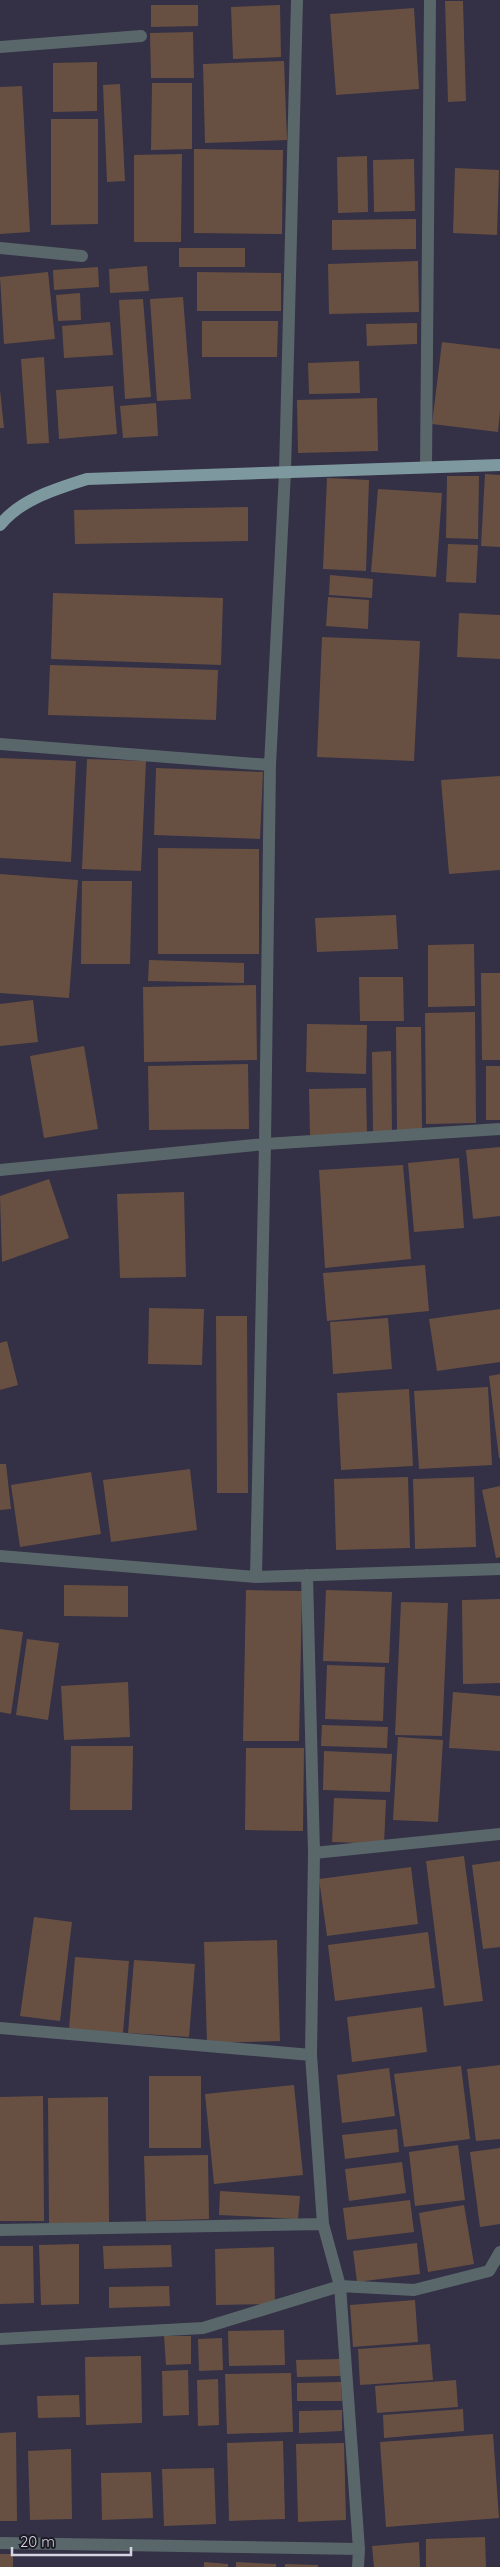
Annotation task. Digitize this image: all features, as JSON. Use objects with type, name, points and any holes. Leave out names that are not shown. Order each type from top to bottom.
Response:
[{"type":"main road","points":[[0,525],[6,518],[42,494],[87,479],[500,465]]},
{"type":"street","points":[[256,1577],[265,1144],[270,765],[285,472],[297,0]]},
{"type":"street","points":[[426,467],[430,0]]},
{"type":"street","points":[[0,47],[140,36]]},
{"type":"street","points":[[0,248],[82,256]]},
{"type":"street","points":[[0,744],[270,765]]},
{"type":"street","points":[[0,1170],[265,1144],[500,1129]]},
{"type":"street","points":[[0,1556],[256,1577],[500,1569]]},
{"type":"street","points":[[307,1574],[314,1853],[311,2055],[323,2224],[340,2286],[359,2549],[358,2567]]},
{"type":"street","points":[[314,1853],[500,1834]]},
{"type":"street","points":[[0,2028],[311,2055]]},
{"type":"street","points":[[0,2230],[323,2224]]},
{"type":"street","points":[[0,2339],[203,2328],[340,2286],[414,2290],[489,2271],[500,2252]]},
{"type":"street","points":[[0,2543],[359,2549]]},
{"type":"building","points":[[445,1],[463,1],[466,101],[448,102]]},
{"type":"building","points":[[151,5],[198,5],[198,26],[151,27]]},
{"type":"building","points":[[280,5],[281,57],[233,59],[231,7]]},
{"type":"building","points":[[414,8],[419,89],[336,95],[330,14]]},
{"type":"building","points":[[193,32],[194,78],[151,78],[150,33]]},
{"type":"building","points":[[284,61],[287,140],[205,143],[203,64]]},
{"type":"building","points":[[97,62],[97,111],[53,112],[53,63]]},
{"type":"building","points":[[152,83],[192,83],[192,149],[151,150]]},
{"type":"building","points":[[120,84],[125,181],[107,182],[103,85]]},
{"type":"building","points":[[22,86],[30,232],[0,234],[0,87]]},
{"type":"building","points":[[51,119],[98,119],[98,224],[51,225]]},
{"type":"building","points":[[194,149],[283,150],[282,234],[194,233]]},
{"type":"building","points":[[182,154],[181,242],[134,242],[134,155]]},
{"type":"building","points":[[367,156],[368,212],[338,213],[337,157]]},
{"type":"building","points":[[414,159],[415,211],[374,212],[373,160]]},
{"type":"building","points":[[455,168],[499,170],[497,235],[453,233]]},
{"type":"building","points":[[416,219],[416,249],[332,250],[332,220]]},
{"type":"building","points":[[179,248],[245,248],[245,267],[179,267]]},
{"type":"building","points":[[418,261],[419,312],[329,314],[328,264]]},
{"type":"building","points":[[147,266],[149,291],[110,293],[109,269]]},
{"type":"building","points":[[98,267],[99,287],[54,290],[53,270]]},
{"type":"building","points":[[48,272],[55,339],[4,344],[0,277]]},
{"type":"building","points":[[197,272],[281,273],[281,311],[197,311]]},
{"type":"building","points":[[80,293],[81,320],[58,321],[56,295]]},
{"type":"building","points":[[183,297],[191,399],[157,401],[150,299]]},
{"type":"building","points":[[143,299],[151,397],[125,399],[119,300]]},
{"type":"building","points":[[202,321],[278,321],[277,357],[202,357]]},
{"type":"building","points":[[110,322],[113,355],[64,358],[62,326]]},
{"type":"building","points":[[417,323],[417,344],[367,346],[366,324]]},
{"type":"building","points":[[442,342],[500,349],[498,432],[432,424]]},
{"type":"building","points":[[44,357],[49,443],[27,444],[21,359]]},
{"type":"building","points":[[359,361],[360,393],[309,394],[308,363]]},
{"type":"building","points":[[113,386],[117,434],[59,439],[56,390]]},
{"type":"building","points":[[0,390],[4,428],[0,428]]},
{"type":"building","points":[[377,398],[378,451],[298,453],[297,400]]},
{"type":"building","points":[[156,403],[158,436],[123,438],[120,406]]},
{"type":"building","points":[[485,474],[500,475],[500,547],[481,546]]},
{"type":"building","points":[[447,476],[479,476],[478,539],[446,538]]},
{"type":"building","points":[[327,478],[369,480],[366,571],[323,569]]},
{"type":"building","points":[[378,489],[442,493],[436,577],[371,572]]},
{"type":"building","points":[[248,507],[248,541],[75,544],[74,510]]},
{"type":"building","points":[[448,544],[478,545],[476,583],[446,582]]},
{"type":"building","points":[[330,575],[373,579],[372,598],[329,595]]},
{"type":"building","points":[[53,593],[223,598],[221,665],[51,659]]},
{"type":"building","points":[[328,597],[369,600],[368,629],[326,626]]},
{"type":"building","points":[[459,613],[500,615],[500,659],[457,657]]},
{"type":"building","points":[[322,637],[420,641],[414,761],[317,757]]},
{"type":"building","points":[[50,665],[218,670],[216,720],[48,715]]},
{"type":"building","points":[[0,758],[76,761],[71,862],[0,858]]},
{"type":"building","points":[[87,759],[146,761],[141,871],[82,869]]},
{"type":"building","points":[[156,768],[263,772],[260,839],[154,835]]},
{"type":"building","points":[[500,776],[500,870],[449,874],[441,780]]},
{"type":"building","points":[[158,848],[259,849],[259,954],[158,954]]},
{"type":"building","points":[[0,874],[78,880],[69,998],[0,993]]},
{"type":"building","points":[[82,881],[132,881],[130,964],[81,964]]},
{"type":"building","points":[[396,915],[398,949],[317,952],[315,918]]},
{"type":"building","points":[[474,944],[475,1006],[428,1007],[428,945]]},
{"type":"building","points":[[149,960],[244,963],[244,983],[148,981]]},
{"type":"building","points":[[481,973],[500,973],[500,1060],[482,1060]]},
{"type":"building","points":[[359,977],[403,977],[404,1021],[360,1021]]},
{"type":"building","points":[[256,985],[257,1060],[144,1062],[143,987]]},
{"type":"building","points":[[33,1000],[38,1042],[0,1046],[0,1004]]},
{"type":"building","points":[[475,1012],[476,1123],[426,1124],[425,1013]]},
{"type":"building","points":[[307,1024],[367,1025],[366,1074],[306,1072]]},
{"type":"building","points":[[396,1027],[421,1027],[422,1129],[397,1130]]},
{"type":"building","points":[[84,1046],[98,1129],[44,1138],[30,1056]]},
{"type":"building","points":[[391,1051],[392,1133],[373,1133],[372,1052]]},
{"type":"building","points":[[248,1064],[249,1129],[149,1130],[148,1066]]},
{"type":"building","points":[[486,1066],[500,1066],[500,1120],[486,1120]]},
{"type":"building","points":[[366,1088],[367,1135],[310,1135],[309,1089]]},
{"type":"building","points":[[500,1147],[500,1216],[473,1219],[466,1150]]},
{"type":"building","points":[[459,1158],[464,1228],[414,1232],[408,1163]]},
{"type":"building","points":[[403,1165],[411,1259],[325,1268],[319,1170]]},
{"type":"building","points":[[49,1179],[69,1238],[2,1262],[0,1196]]},
{"type":"building","points":[[184,1192],[186,1277],[120,1278],[117,1194]]},
{"type":"building","points":[[425,1265],[429,1311],[327,1321],[323,1273]]},
{"type":"building","points":[[149,1308],[204,1309],[202,1365],[148,1364]]},
{"type":"building","points":[[500,1309],[500,1362],[437,1371],[429,1319]]},
{"type":"building","points":[[216,1316],[247,1316],[248,1493],[217,1493]]},
{"type":"building","points":[[388,1318],[392,1369],[333,1374],[330,1322]]},
{"type":"building","points":[[7,1341],[18,1385],[0,1390],[0,1343]]},
{"type":"building","points":[[500,1374],[500,1458],[499,1458],[489,1376]]},
{"type":"building","points":[[488,1387],[492,1465],[419,1469],[414,1391]]},
{"type":"building","points":[[409,1389],[413,1466],[341,1470],[337,1393]]},
{"type":"building","points":[[0,1464],[6,1464],[11,1509],[0,1510]]},
{"type":"building","points":[[190,1469],[197,1530],[111,1542],[103,1480]]},
{"type":"building","points":[[91,1472],[101,1534],[20,1547],[11,1485]]},
{"type":"building","points":[[408,1477],[410,1548],[336,1550],[334,1479]]},
{"type":"building","points":[[474,1477],[476,1547],[415,1549],[413,1479]]},
{"type":"building","points":[[500,1486],[500,1557],[496,1558],[482,1490]]},
{"type":"building","points":[[64,1585],[128,1586],[128,1617],[64,1616]]},
{"type":"building","points":[[246,1590],[302,1591],[299,1741],[243,1741]]},
{"type":"building","points":[[326,1590],[392,1592],[389,1663],[323,1661]]},
{"type":"building","points":[[500,1599],[500,1683],[463,1684],[462,1600]]},
{"type":"building","points":[[401,1602],[448,1603],[442,1736],[395,1735]]},
{"type":"building","points":[[0,1629],[23,1632],[11,1714],[0,1712]]},
{"type":"building","points":[[27,1639],[59,1643],[48,1720],[16,1715]]},
{"type":"building","points":[[327,1665],[385,1667],[383,1721],[325,1719]]},
{"type":"building","points":[[128,1682],[130,1737],[64,1740],[61,1686]]},
{"type":"building","points":[[453,1692],[500,1696],[500,1751],[449,1748]]},
{"type":"building","points":[[322,1725],[388,1727],[387,1748],[321,1746]]},
{"type":"building","points":[[398,1737],[443,1740],[438,1822],[393,1820]]},
{"type":"building","points":[[71,1746],[133,1746],[132,1810],[70,1810]]},
{"type":"building","points":[[246,1748],[304,1748],[303,1831],[245,1830]]},
{"type":"building","points":[[324,1751],[392,1754],[390,1792],[323,1790]]},
{"type":"building","points":[[334,1798],[386,1800],[384,1844],[332,1842]]},
{"type":"building","points":[[464,1856],[483,2001],[444,2006],[426,1861]]},
{"type":"building","points":[[500,1861],[500,1947],[483,1949],[472,1865]]},
{"type":"building","points":[[411,1867],[418,1924],[327,1936],[319,1879]]},
{"type":"building","points":[[34,1917],[72,1922],[60,2021],[20,2016]]},
{"type":"building","points":[[428,1932],[435,1988],[335,2001],[328,1945]]},
{"type":"building","points":[[277,1940],[280,2041],[207,2043],[204,1942]]},
{"type":"building","points":[[75,1957],[129,1961],[123,2033],[69,2029]]},
{"type":"building","points":[[134,1960],[195,1964],[189,2037],[128,2033]]},
{"type":"building","points":[[422,2007],[427,2052],[352,2062],[347,2017]]},
{"type":"building","points":[[500,2065],[500,2139],[476,2141],[467,2069]]},
{"type":"building","points":[[461,2066],[470,2139],[404,2147],[394,2074]]},
{"type":"building","points":[[389,2068],[395,2116],[342,2123],[337,2075]]},
{"type":"building","points":[[149,2076],[201,2076],[201,2148],[149,2148]]},
{"type":"building","points":[[294,2085],[303,2175],[214,2184],[205,2094]]},
{"type":"building","points":[[43,2096],[44,2221],[0,2221],[0,2097]]},
{"type":"building","points":[[108,2097],[109,2223],[49,2224],[48,2098]]},
{"type":"building","points":[[397,2129],[399,2152],[345,2159],[342,2135]]},
{"type":"building","points":[[458,2145],[465,2200],[415,2206],[409,2152]]},
{"type":"building","points":[[500,2148],[500,2224],[480,2227],[470,2152]]},
{"type":"building","points":[[208,2155],[209,2219],[146,2221],[144,2156]]},
{"type":"building","points":[[402,2162],[406,2193],[349,2201],[345,2169]]},
{"type":"building","points":[[220,2191],[300,2196],[298,2219],[219,2215]]},
{"type":"building","points":[[410,2200],[414,2232],[347,2240],[343,2208]]},
{"type":"building","points":[[464,2205],[474,2264],[428,2272],[419,2213]]},
{"type":"building","points":[[417,2243],[420,2274],[357,2282],[353,2251]]},
{"type":"building","points":[[79,2244],[79,2304],[41,2305],[39,2245]]},
{"type":"building","points":[[171,2245],[172,2267],[104,2269],[103,2246]]},
{"type":"building","points":[[0,2246],[33,2246],[34,2303],[0,2304]]},
{"type":"building","points":[[274,2247],[275,2304],[216,2305],[215,2249]]},
{"type":"building","points":[[169,2286],[170,2306],[109,2308],[109,2287]]},
{"type":"building","points":[[415,2300],[418,2342],[353,2347],[350,2305]]},
{"type":"building","points":[[284,2330],[285,2365],[229,2366],[228,2331]]},
{"type":"building","points":[[164,2336],[191,2336],[191,2364],[166,2365]]},
{"type":"building","points":[[222,2338],[223,2370],[199,2371],[198,2339]]},
{"type":"building","points":[[430,2344],[433,2380],[360,2385],[358,2349]]},
{"type":"building","points":[[141,2356],[142,2423],[86,2425],[85,2357]]},
{"type":"building","points":[[340,2359],[341,2376],[297,2377],[296,2360]]},
{"type":"building","points":[[188,2370],[189,2415],[163,2416],[162,2371]]},
{"type":"building","points":[[291,2373],[293,2432],[227,2434],[225,2374]]},
{"type":"building","points":[[218,2379],[219,2425],[198,2426],[197,2380]]},
{"type":"building","points":[[456,2380],[458,2407],[377,2413],[375,2386]]},
{"type":"building","points":[[341,2382],[342,2401],[297,2401],[297,2383]]},
{"type":"building","points":[[79,2395],[80,2417],[38,2418],[37,2396]]},
{"type":"building","points":[[463,2409],[464,2431],[384,2438],[383,2415]]},
{"type":"building","points":[[342,2410],[342,2431],[299,2433],[299,2411]]},
{"type":"building","points":[[16,2432],[17,2521],[0,2521],[0,2433]]},
{"type":"building","points":[[493,2434],[499,2518],[386,2527],[380,2442]]},
{"type":"building","points":[[283,2441],[285,2519],[229,2521],[227,2443]]},
{"type":"building","points":[[344,2443],[346,2520],[298,2522],[296,2444]]},
{"type":"building","points":[[71,2449],[72,2519],[30,2520],[28,2451]]},
{"type":"building","points":[[214,2468],[216,2524],[164,2526],[162,2469]]},
{"type":"building","points":[[151,2472],[153,2518],[102,2520],[101,2473]]},
{"type":"building","points":[[485,2537],[486,2567],[426,2567],[426,2539]]},
{"type":"building","points":[[419,2542],[420,2567],[374,2567],[372,2546]]},
{"type":"building","points":[[0,2554],[13,2554],[13,2567],[0,2567]]},
{"type":"building","points":[[204,2562],[228,2564],[228,2567],[204,2567]]},
{"type":"building","points":[[236,2562],[276,2564],[276,2567],[236,2567]]},
{"type":"building","points":[[285,2564],[318,2565],[318,2567],[285,2567]]}]
